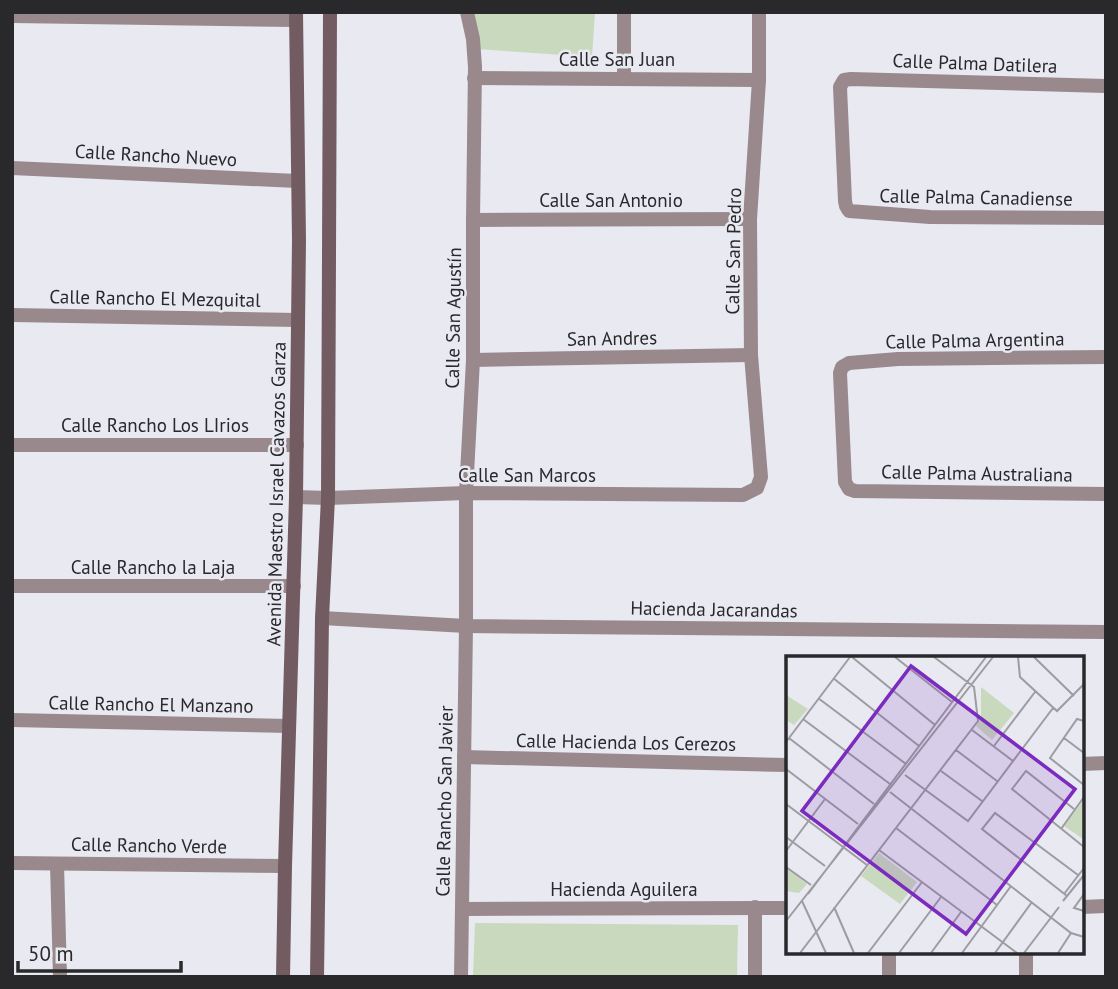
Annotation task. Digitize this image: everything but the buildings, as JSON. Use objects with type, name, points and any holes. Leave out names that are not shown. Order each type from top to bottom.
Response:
[{"type":"street","points":[[317,977],[322,618],[328,498],[330,12]]},
{"type":"street","name":"Calle San Agustín","points":[[466,626],[466,493],[473,360],[475,67],[467,12]]},
{"type":"street","points":[[624,12],[624,79]]},
{"type":"street","name":"Calle San Pedro","points":[[757,488],[761,477],[751,355],[750,219],[759,80],[759,12]]},
{"type":"street","points":[[12,16],[296,16]]},
{"type":"street","name":"Avenida Maestro Israel Cavazos Garza","points":[[283,977],[297,445],[299,240],[296,16]]},
{"type":"street","name":"Calle San Juan","points":[[474,78],[759,80]]},
{"type":"street","name":"Calle Palma Datilera","points":[[847,209],[840,87],[844,80],[1106,86]]},
{"type":"street","name":"Calle Rancho Nuevo","points":[[12,168],[297,181]]},
{"type":"street","name":"Calle Palma Canadiense","points":[[847,209],[853,213],[930,217],[1106,218]]},
{"type":"street","name":"Calle San Antonio","points":[[473,220],[750,219]]},
{"type":"street","name":"Calle Rancho El Mezquital","points":[[12,315],[297,320]]},
{"type":"street","name":"San Andres","points":[[473,360],[751,355]]},
{"type":"street","name":"Calle Palma Argentina","points":[[849,489],[845,482],[840,373],[845,365],[898,359],[1106,357]]},
{"type":"street","name":"Calle Rancho Los LIrios","points":[[12,445],[297,445]]},
{"type":"street","name":"Calle San Marcos","points":[[296,497],[466,493],[743,495],[757,488]]},
{"type":"street","name":"Calle Palma Australiana","points":[[849,489],[1106,494]]},
{"type":"street","name":"Calle Rancho la Laja","points":[[12,586],[294,586]]},
{"type":"street","name":"Hacienda Jacarandas","points":[[322,618],[466,626],[1106,632]]},
{"type":"street","name":"Calle Rancho San Javier","points":[[461,977],[466,626]]},
{"type":"street","name":"Calle Rancho El Manzano","points":[[12,720],[289,726]]},
{"type":"street","name":"Calle Hacienda Los Cerezos","points":[[464,757],[786,765]]},
{"type":"street","points":[[1083,764],[1106,763]]},
{"type":"street","name":"Calle Rancho Verde","points":[[12,863],[285,866]]},
{"type":"street","points":[[57,864],[60,977]]},
{"type":"street","points":[[1083,907],[1106,906]]},
{"type":"street","points":[[755,907],[755,977]]},
{"type":"street","name":"Hacienda Aguilera","points":[[462,909],[786,908]]},
{"type":"street","points":[[888,954],[889,977]]},
{"type":"street","points":[[1026,954],[1026,977]]},
{"type":"green space","points":[[475,12],[595,12],[592,57],[477,49]]},
{"type":"green space","points":[[475,923],[738,925],[737,977],[473,977]]}]
